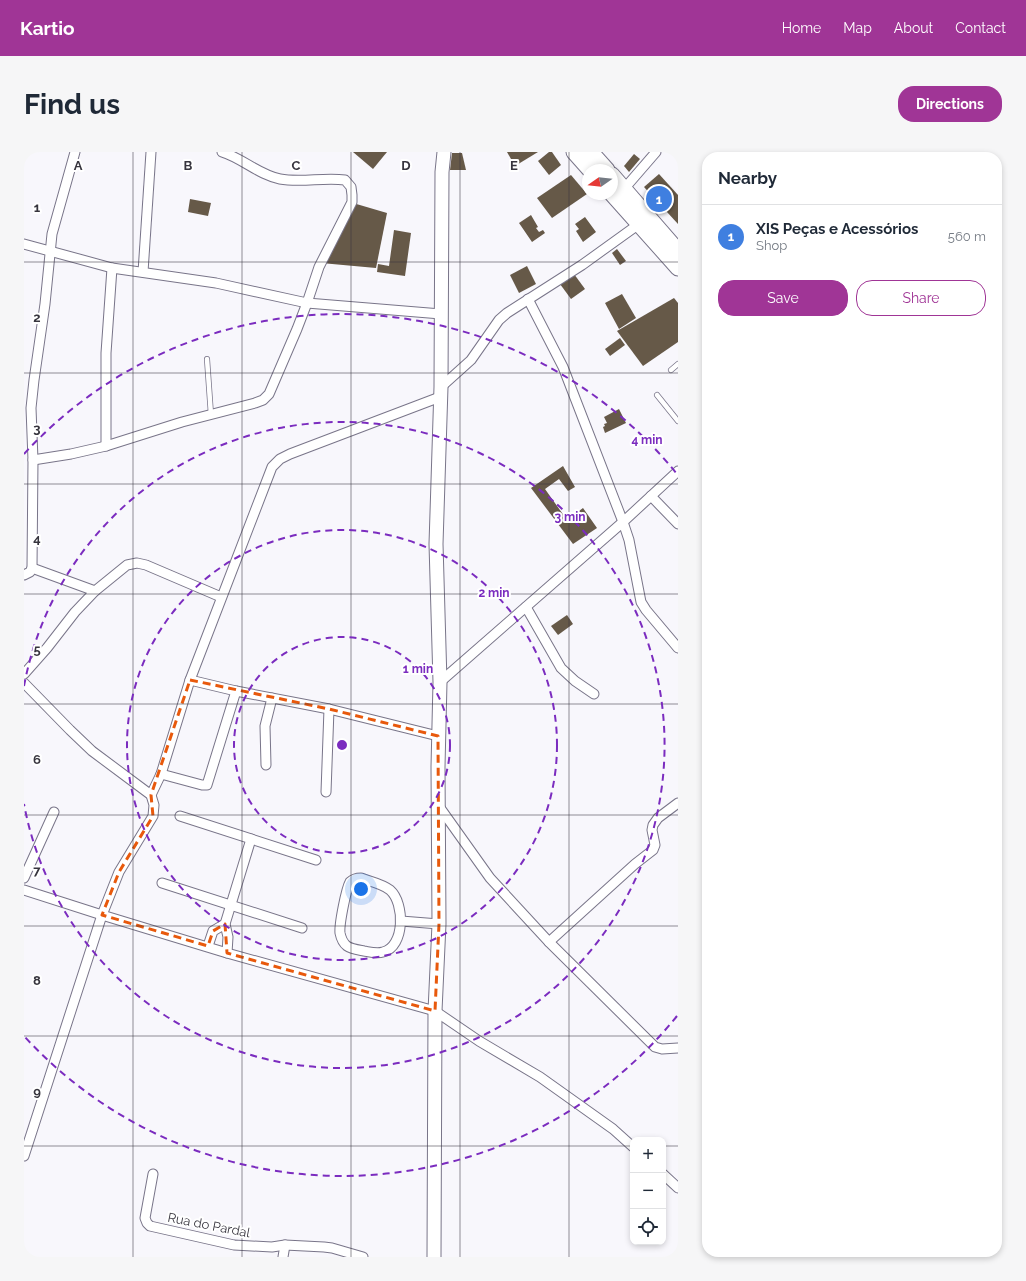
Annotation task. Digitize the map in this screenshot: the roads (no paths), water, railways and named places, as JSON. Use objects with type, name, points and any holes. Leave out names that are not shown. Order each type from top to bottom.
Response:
[{"type":"main road","points":[[434,1257],[435,1011],[439,924],[438,736],[440,682],[436,544],[440,392],[442,172],[444,152]]},
{"type":"main road","points":[[574,152],[585,164]]},
{"type":"main road","points":[[591,152],[602,164]]},
{"type":"main road","points":[[618,191],[639,224],[678,268]]},
{"type":"main road","points":[[618,191],[678,251]]},
{"type":"street","points":[[24,575],[30,572],[32,568],[33,460],[31,408],[34,380],[45,304],[52,234],[75,152]]},
{"type":"street","points":[[143,272],[151,152]]},
{"type":"street","points":[[33,460],[71,454],[106,446],[263,400],[269,394],[286,358],[307,304],[319,267],[352,202],[352,195],[350,187],[345,180],[333,178],[296,180],[282,179],[269,176],[247,163],[222,152]]},
{"type":"street","points":[[618,191],[656,152]]},
{"type":"street","points":[[151,795],[161,774],[190,680],[272,467],[280,459],[290,454],[440,392],[471,360],[499,320],[507,312],[582,265],[639,224]]},
{"type":"street","points":[[24,244],[112,268],[216,283],[307,304],[441,314]]},
{"type":"street","points":[[106,446],[106,353],[112,268]]},
{"type":"street","points":[[528,300],[563,367],[623,522],[629,540],[641,602],[678,648]]},
{"type":"street","points":[[440,682],[678,472]]},
{"type":"street","points":[[650,496],[678,524]]},
{"type":"street","points":[[24,674],[47,648],[75,612],[95,591],[127,565],[137,563],[146,565],[221,597]]},
{"type":"street","points":[[32,568],[95,591]]},
{"type":"street","points":[[526,607],[561,668],[575,681],[594,694]]},
{"type":"street","points":[[190,680],[236,691],[329,709],[438,736]]},
{"type":"street","points":[[24,683],[92,750],[151,795],[154,805],[153,816],[119,872],[102,915],[24,1156]]},
{"type":"street","points":[[161,774],[207,785],[236,691]]},
{"type":"street","points":[[266,765],[265,726],[272,698]]},
{"type":"street","points":[[326,792],[329,709]]},
{"type":"street","points":[[549,942],[635,864],[653,850],[653,825],[658,818],[678,803]]},
{"type":"street","points":[[438,805],[490,878],[549,942],[655,1047],[662,1049],[678,1048]]},
{"type":"street","points":[[24,878],[54,812]]},
{"type":"street","points":[[180,816],[316,860]]},
{"type":"street","points":[[227,953],[228,937],[225,924],[251,839]]},
{"type":"street","points":[[361,878],[389,889],[395,897],[401,921],[399,934],[395,945],[390,950],[381,953],[348,947],[342,941],[340,932],[342,910],[350,882],[361,878]]},
{"type":"street","points":[[162,883],[302,928]]},
{"type":"street","points":[[24,890],[227,953],[435,1011],[479,1041],[540,1077],[613,1129],[630,1144]]},
{"type":"street","points":[[401,921],[439,924]]},
{"type":"street","points":[[208,946],[213,931],[225,924]]},
{"type":"street","name":"Rua do Pardal","points":[[153,1174],[145,1218],[150,1226],[234,1245],[272,1247],[285,1245],[332,1248],[363,1257]]},
{"type":"street","points":[[666,1177],[678,1188]]},
{"type":"street","points":[[283,1257],[285,1245]]},
{"type":"lane","points":[[207,359],[211,415]]},
{"type":"lane","points":[[671,370],[678,364]]},
{"type":"lane","points":[[657,395],[678,421]]},
{"type":"place","name":"XIS Peças e Acessórios","points":[[659,199]]}]
